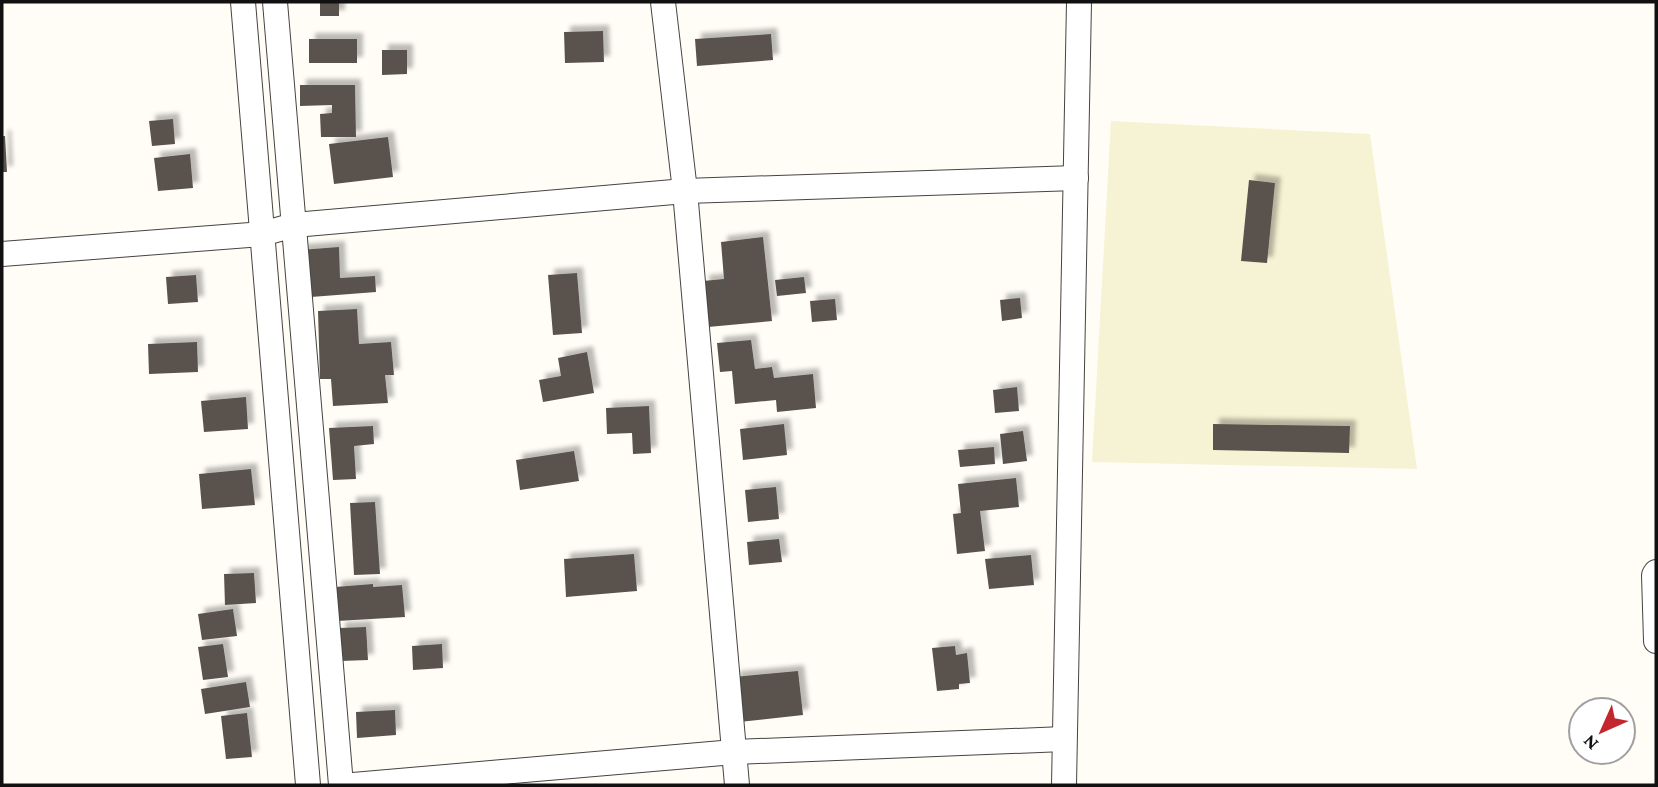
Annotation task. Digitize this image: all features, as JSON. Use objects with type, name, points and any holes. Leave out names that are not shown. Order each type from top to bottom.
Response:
[{"type":"street","points":[[243,2],[308,785]]},
{"type":"street","points":[[275,2],[341,785]]},
{"type":"street","points":[[663,2],[685,191],[737,785]]},
{"type":"street","points":[[1063,785],[1079,2]]},
{"type":"street","points":[[2,254],[262,234],[294,225],[685,191],[1076,178]]},
{"type":"street","points":[[1656,572],[1656,641]]},
{"type":"street","points":[[353,785],[734,752],[1063,739]]},
{"type":"shaded area","points":[[1111,121],[1370,134],[1417,469],[1092,462]]},
{"type":"building","points":[[320,2],[339,2],[339,16],[320,16]]},
{"type":"building","points":[[603,31],[604,62],[565,63],[564,32]]},
{"type":"building","points":[[771,34],[773,60],[697,66],[695,39]]},
{"type":"building","points":[[309,39],[357,39],[357,63],[309,63]]},
{"type":"building","points":[[382,50],[407,50],[407,74],[382,75]]},
{"type":"building","points":[[300,85],[355,85],[356,137],[321,137],[320,114],[332,113],[332,105],[300,106]]},
{"type":"building","points":[[173,119],[175,144],[152,146],[149,121]]},
{"type":"building","points":[[2,136],[5,136],[7,172],[2,172]]},
{"type":"building","points":[[388,137],[393,177],[334,184],[329,144]]},
{"type":"building","points":[[190,154],[193,188],[158,191],[154,158]]},
{"type":"building","points":[[1249,180],[1275,183],[1267,263],[1241,261]]},
{"type":"building","points":[[763,237],[772,321],[708,327],[703,281],[724,279],[721,242]]},
{"type":"building","points":[[339,247],[340,278],[375,276],[376,292],[311,297],[300,250]]},
{"type":"building","points":[[577,273],[582,333],[553,335],[548,275]]},
{"type":"building","points":[[196,275],[198,302],[168,304],[166,277]]},
{"type":"building","points":[[804,277],[806,293],[777,296],[775,280]]},
{"type":"building","points":[[1020,298],[1022,318],[1002,321],[1000,300]]},
{"type":"building","points":[[835,299],[837,320],[812,322],[810,301]]},
{"type":"building","points":[[357,309],[359,344],[391,342],[394,375],[385,375],[388,403],[333,406],[331,379],[320,379],[318,311]]},
{"type":"building","points":[[751,340],[755,369],[772,367],[774,378],[813,374],[816,408],[777,412],[776,400],[735,404],[732,371],[720,372],[717,343]]},
{"type":"building","points":[[197,342],[198,372],[149,374],[148,344]]},
{"type":"building","points":[[587,352],[594,393],[543,402],[539,380],[561,376],[558,358]]},
{"type":"building","points":[[1017,387],[1019,411],[995,413],[993,390]]},
{"type":"building","points":[[246,397],[248,429],[204,432],[201,401]]},
{"type":"building","points":[[649,406],[651,453],[633,454],[632,433],[607,434],[606,408]]},
{"type":"building","points":[[784,424],[787,455],[743,460],[740,429]]},
{"type":"building","points":[[1213,424],[1350,426],[1349,453],[1213,450]]},
{"type":"building","points":[[373,426],[374,444],[354,446],[356,479],[333,480],[329,428]]},
{"type":"building","points":[[1023,431],[1027,461],[1003,464],[1000,434]]},
{"type":"building","points":[[994,447],[995,464],[960,467],[958,450]]},
{"type":"building","points":[[574,451],[579,481],[520,490],[516,460]]},
{"type":"building","points":[[251,469],[255,505],[202,509],[199,474]]},
{"type":"building","points":[[1016,478],[1019,507],[980,511],[985,551],[957,554],[953,514],[961,513],[958,484]]},
{"type":"building","points":[[776,487],[779,519],[748,522],[745,490]]},
{"type":"building","points":[[375,502],[380,574],[354,575],[350,503]]},
{"type":"building","points":[[779,539],[782,562],[749,565],[747,542]]},
{"type":"building","points":[[634,554],[637,591],[566,597],[564,559]]},
{"type":"building","points":[[1031,555],[1034,585],[989,589],[985,559]]},
{"type":"building","points":[[254,573],[256,603],[225,605],[224,574]]},
{"type":"building","points":[[373,584],[373,587],[402,585],[405,617],[337,621],[335,587]]},
{"type":"building","points":[[233,609],[237,636],[202,640],[198,614]]},
{"type":"building","points":[[366,627],[368,660],[341,661],[339,628]]},
{"type":"building","points":[[223,644],[228,677],[203,680],[198,647]]},
{"type":"building","points":[[442,644],[443,668],[413,670],[412,646]]},
{"type":"building","points":[[955,646],[956,655],[967,653],[970,683],[959,684],[959,689],[937,691],[932,648]]},
{"type":"building","points":[[798,671],[803,715],[739,722],[734,677]]},
{"type":"building","points":[[246,682],[250,707],[205,714],[201,689]]},
{"type":"building","points":[[395,710],[396,735],[357,738],[356,712]]},
{"type":"building","points":[[247,713],[252,757],[226,759],[221,716]]}]
